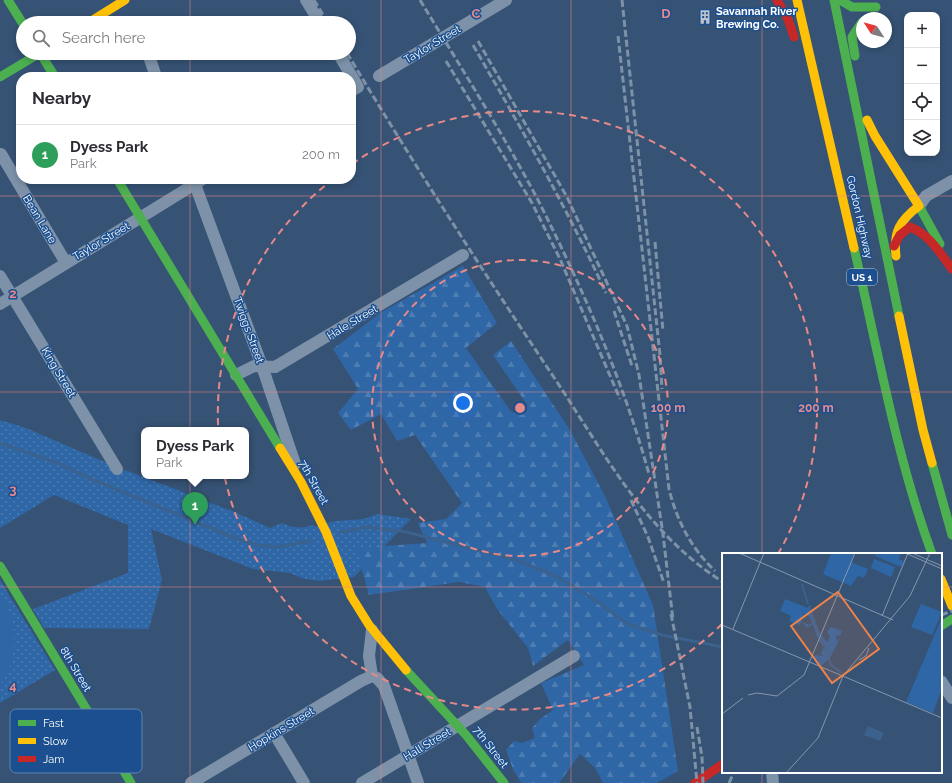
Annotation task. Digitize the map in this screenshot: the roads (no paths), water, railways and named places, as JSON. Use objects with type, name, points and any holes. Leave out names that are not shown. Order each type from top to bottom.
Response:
[{"type":"main road","points":[[8,0],[18,16]]},
{"type":"main road","points":[[99,16],[125,0]]},
{"type":"main road","points":[[777,0],[788,19],[830,142]]},
{"type":"main road","name":"Gordon Highway","points":[[796,0],[898,439],[922,527],[932,553]]},
{"type":"main road","name":"Gordon Highway","points":[[834,0],[856,99],[924,430],[941,499],[952,535]]},
{"type":"main road","points":[[840,0],[852,7],[876,7]]},
{"type":"main road","points":[[871,12],[876,7]]},
{"type":"main road","points":[[856,31],[852,37],[864,98],[866,152]]},
{"type":"main road","points":[[0,77],[28,60]]},
{"type":"main road","points":[[44,60],[52,72]]},
{"type":"main road","points":[[856,99],[875,136],[919,206],[952,264]]},
{"type":"main road","name":"7th Street","points":[[120,184],[301,482],[320,519],[351,596],[372,630],[397,660],[458,726],[504,783]]},
{"type":"main road","points":[[919,206],[905,216],[897,227],[894,246],[930,421],[941,499]]},
{"type":"main road","points":[[894,246],[900,234],[906,229],[910,227],[919,230],[926,234],[952,269]]},
{"type":"main road","name":"8th Street","points":[[0,566],[86,709]]},
{"type":"main road","points":[[942,581],[952,606]]},
{"type":"main road","points":[[942,625],[952,619]]},
{"type":"main road","points":[[695,783],[722,765]]},
{"type":"main road","name":"8th Street","points":[[125,773],[131,783]]},
{"type":"street","points":[[306,0],[316,16]]},
{"type":"street","name":"Taylor Street","points":[[379,76],[506,0]]},
{"type":"street","points":[[876,7],[888,0]]},
{"type":"street","points":[[150,60],[154,72]]},
{"type":"street","points":[[341,60],[347,72]]},
{"type":"street","name":"Bean Lane","points":[[1,154],[16,179]]},
{"type":"street","points":[[919,206],[926,196],[952,181]]},
{"type":"street","name":"Bean Lane","points":[[19,184],[66,263]]},
{"type":"street","name":"Taylor Street","points":[[0,304],[192,184]]},
{"type":"street","name":"Twiggs Street","points":[[198,184],[301,482]]},
{"type":"street","name":"Hale Street","points":[[236,375],[254,366],[275,367],[463,255]]},
{"type":"street","name":"King Street","points":[[0,276],[117,469]]},
{"type":"street","points":[[372,630],[369,656],[372,676],[377,678],[384,686],[418,783]]},
{"type":"street","name":"Hall Street","points":[[362,783],[574,656]]},
{"type":"street","name":"Hopkins Street","points":[[191,783],[372,676]]},
{"type":"street","points":[[942,683],[952,698]]},
{"type":"street","points":[[274,733],[304,783]]},
{"type":"street","points":[[772,773],[773,783]]},
{"type":"waterway","points":[[0,443],[55,462],[96,481],[235,538],[258,545],[276,547],[311,541]]},
{"type":"waterway","points":[[341,532],[367,527],[406,532],[517,560],[555,576],[592,598],[628,624],[662,635],[722,647]]},
{"type":"railway","points":[[314,0],[324,16]]},
{"type":"railway","points":[[420,0],[510,149],[538,200],[570,266],[586,300],[614,369],[639,439],[649,474]]},
{"type":"railway","points":[[622,0],[660,355],[662,389]]},
{"type":"railway","points":[[618,36],[669,489],[676,512],[686,533],[699,553],[715,571]]},
{"type":"railway","points":[[478,41],[567,197],[627,326],[639,375],[663,534],[673,620]]},
{"type":"railway","points":[[473,45],[559,198],[606,293]]},
{"type":"railway","points":[[351,60],[448,216],[608,461],[648,515],[670,539],[695,562],[722,581]]},
{"type":"railway","points":[[446,61],[532,203],[560,259],[620,399]]},
{"type":"railway","points":[[655,242],[663,331]]},
{"type":"railway","points":[[614,311],[632,366]]},
{"type":"railway","points":[[631,500],[648,537],[664,583]]},
{"type":"railway","points":[[942,615],[952,611]]},
{"type":"railway","points":[[671,614],[690,707],[697,783]]},
{"type":"railway","points":[[697,727],[702,757],[703,783]]},
{"type":"railway","points":[[729,783],[734,773]]},
{"type":"place","name":"Savannah River Brewing Co.","points":[[705,17]]},
{"type":"place","name":"Dyess Park","points":[[195,525]]}]
